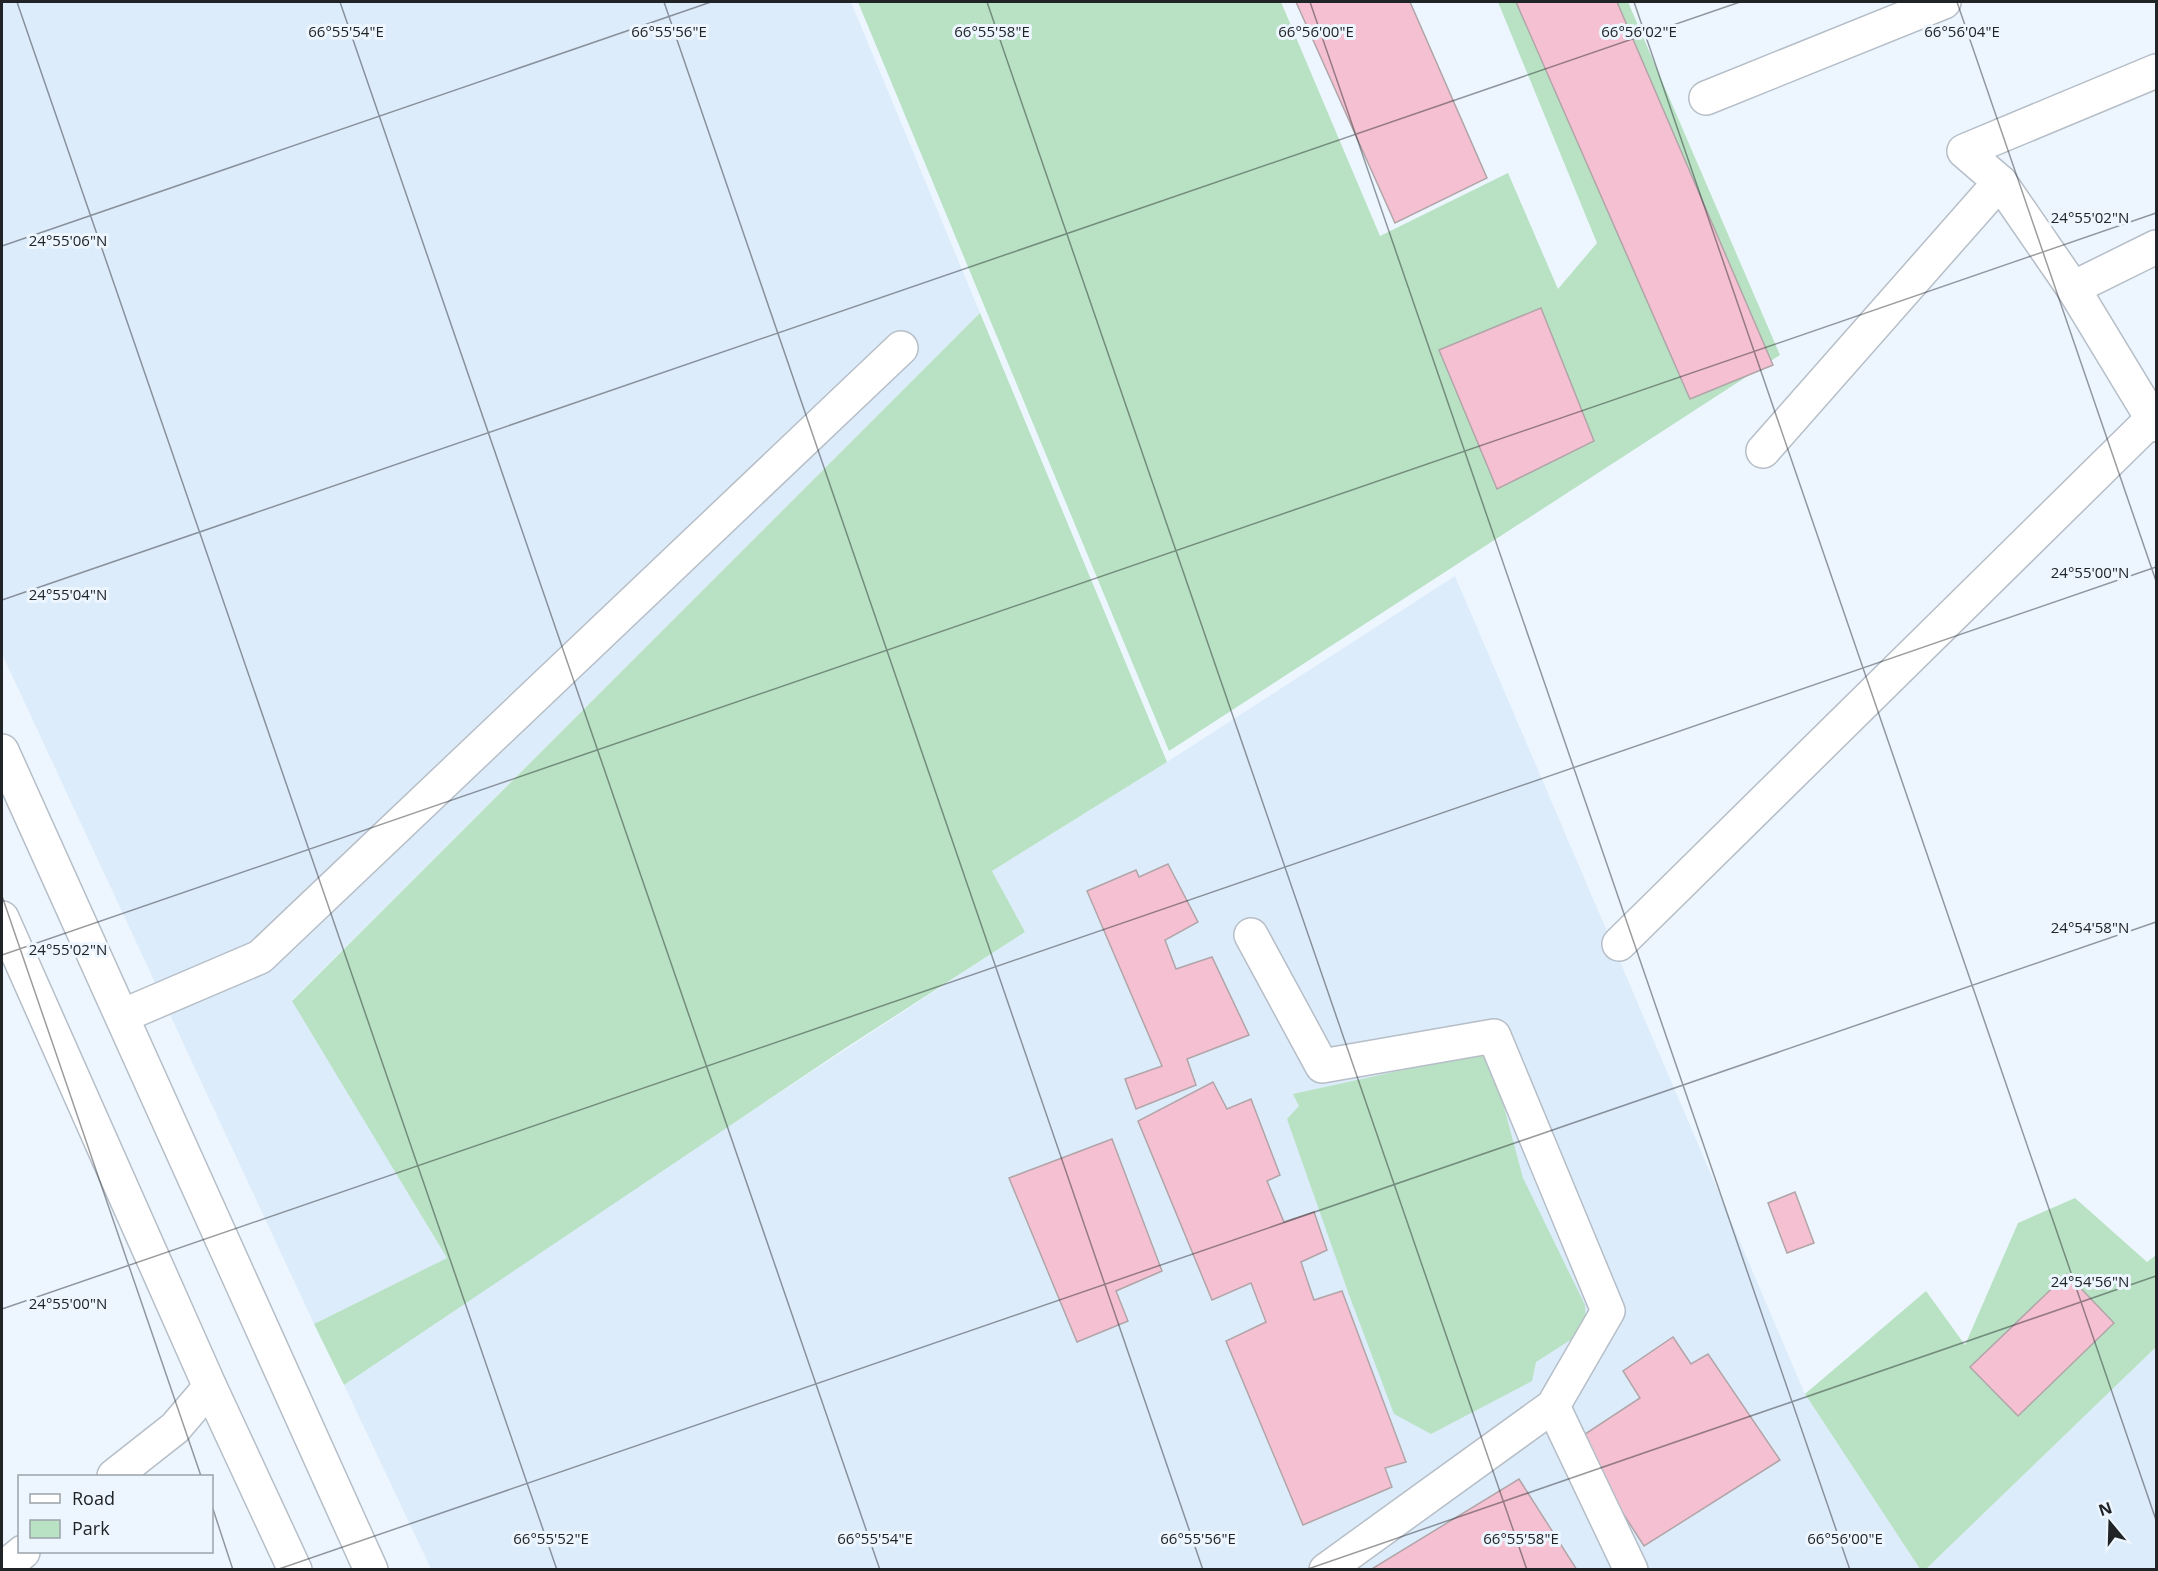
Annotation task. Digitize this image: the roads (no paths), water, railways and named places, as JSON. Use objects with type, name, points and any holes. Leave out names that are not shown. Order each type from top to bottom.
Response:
[{"type":"street","points":[[1706,98],[1944,2]]},
{"type":"street","points":[[1619,944],[2155,420],[2073,288],[2000,182],[1964,151],[2157,71]]},
{"type":"street","points":[[1763,451],[2000,182]]},
{"type":"street","points":[[2073,288],[2157,247]]},
{"type":"street","points":[[122,1016],[260,957],[901,348]]},
{"type":"street","points":[[2,751],[371,1569]]},
{"type":"street","points":[[2,918],[210,1387],[295,1569]]},
{"type":"street","points":[[1251,934],[1322,1066],[1494,1036],[1608,1311],[1553,1406],[1326,1569]]},
{"type":"street","points":[[115,1475],[175,1428],[210,1387]]},
{"type":"street","points":[[1553,1406],[1631,1569]]},
{"type":"street","points":[[2,1569],[21,1553]]}]
